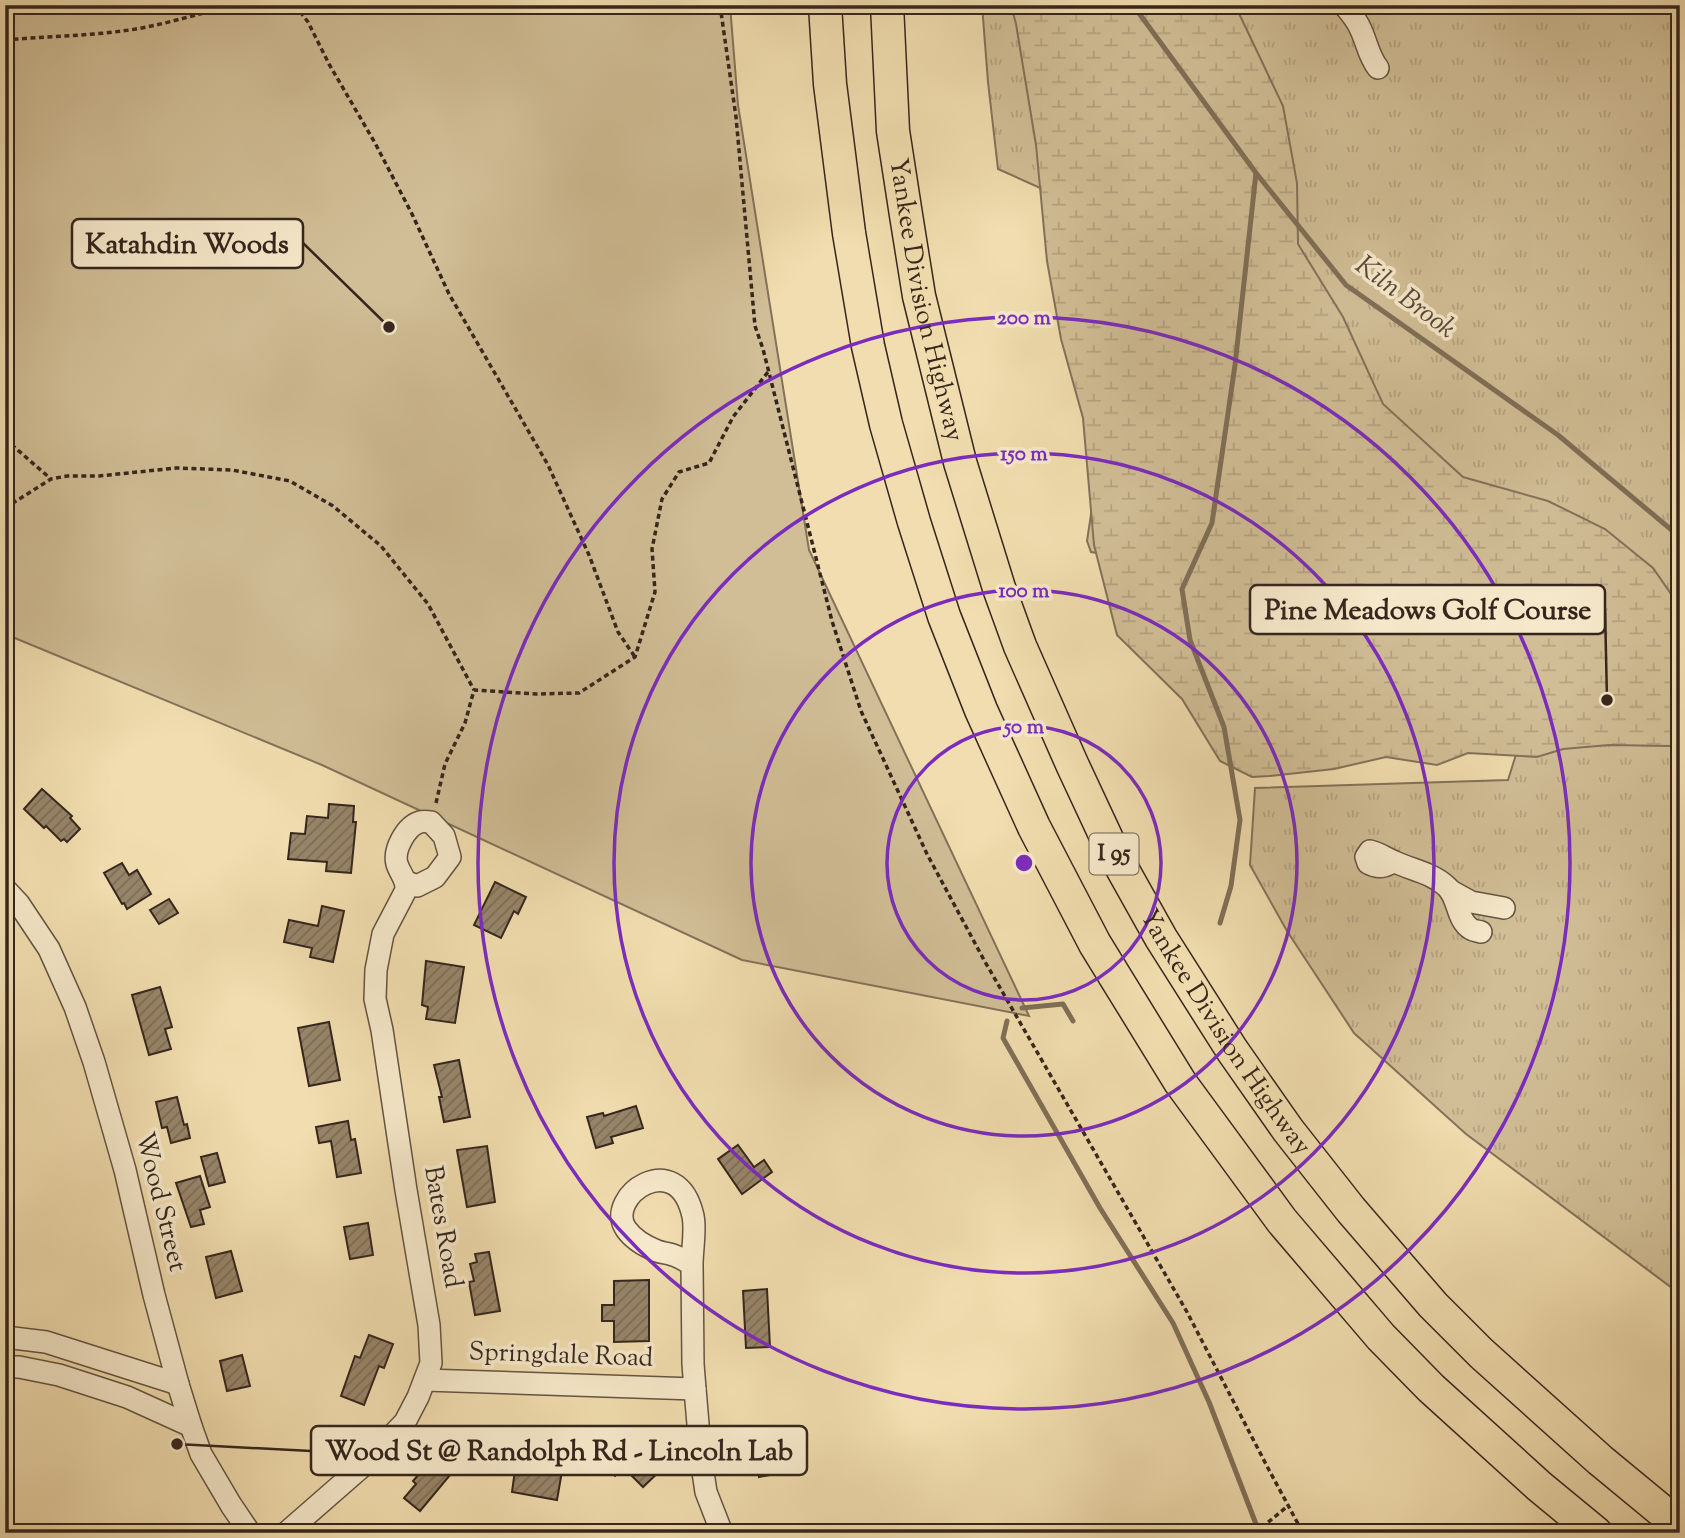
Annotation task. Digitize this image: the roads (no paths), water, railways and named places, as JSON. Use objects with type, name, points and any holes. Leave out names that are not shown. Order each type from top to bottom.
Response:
[{"type":"highway","name":"I 95","points":[[825,5],[832,111],[849,233],[868,346],[886,424],[944,616],[981,710],[1034,827],[1096,944],[1180,1083],[1282,1221],[1381,1337],[1431,1388],[1539,1486],[1596,1533]]},
{"type":"highway","name":"Yankee Division Highway","points":[[887,5],[893,131],[906,215],[919,296],[960,463],[1020,646],[1114,854],[1161,938],[1232,1050],[1288,1130],[1351,1210],[1433,1305],[1481,1353],[1583,1445],[1680,1526]]},
{"type":"street","points":[[1344,5],[1362,31],[1378,68]]},
{"type":"street","points":[[420,822],[431,822],[444,836],[450,857],[435,877],[417,886],[407,882],[397,863],[397,851],[407,831],[420,822]]},
{"type":"street","points":[[1389,864],[1375,866],[1368,863],[1366,857],[1370,851],[1381,854],[1437,879],[1449,887],[1460,915],[1470,929],[1482,932]]},
{"type":"street","name":"Bates Road","points":[[286,1533],[365,1464],[405,1422],[431,1363],[429,1325],[375,999],[376,970],[383,934],[406,890],[407,882]]},
{"type":"street","name":"Wood Street","points":[[5,889],[19,904],[49,950],[75,1007],[125,1170],[154,1295],[191,1426],[201,1454],[250,1533]]},
{"type":"street","points":[[1451,891],[1471,902],[1504,908]]},
{"type":"street","name":"Springdale Road","points":[[692,1265],[693,1364],[701,1459],[706,1492],[722,1533]]},
{"type":"street","points":[[5,1337],[46,1342],[178,1384]]},
{"type":"street","points":[[5,1367],[19,1367],[59,1376],[127,1397],[191,1426]]},
{"type":"street","name":"Springdale Road","points":[[425,1380],[695,1389]]},
{"type":"waterway","name":"Kiln Brook","points":[[1133,5],[1256,173],[1346,285],[1558,435],[1680,537]]},
{"type":"waterway","points":[[1220,923],[1231,886],[1240,820],[1224,727],[1190,640],[1182,589],[1212,523],[1235,365],[1256,173]]},
{"type":"waterway","points":[[1022,1008],[1063,1004],[1073,1021]]},
{"type":"waterway","points":[[1007,1021],[1003,1038],[1100,1208],[1173,1323],[1209,1402],[1256,1524]]},
{"type":"place","name":"Katahdin Woods","points":[[389,327]]},
{"type":"place","name":"Pine Meadows Golf Course","points":[[1607,700]]},
{"type":"place","name":"Wood St @ Randolph Rd - Lincoln Lab","points":[[177,1444]]}]
